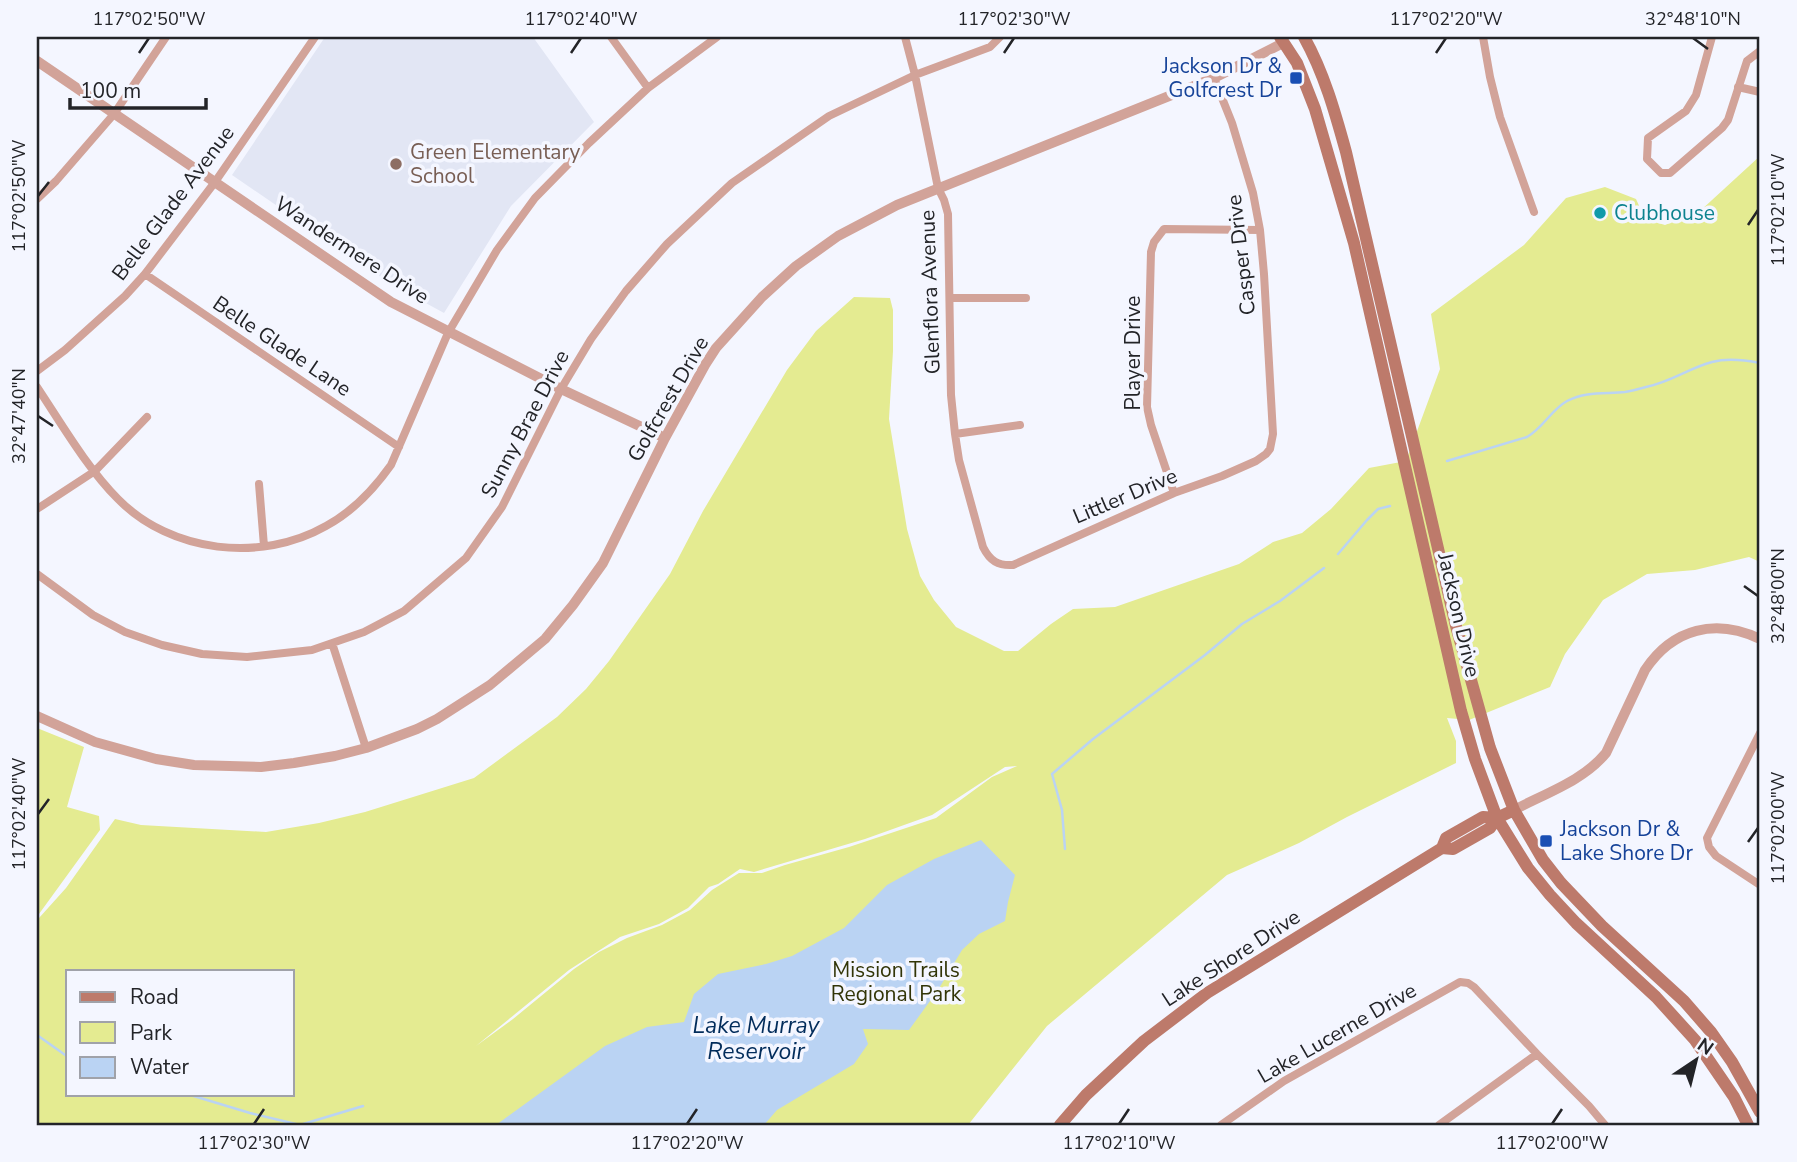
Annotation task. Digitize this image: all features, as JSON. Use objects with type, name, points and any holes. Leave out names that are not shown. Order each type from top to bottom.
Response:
[{"type":"main road","name":"Golfcrest Drive","points":[[1282,40],[1296,37]]},
{"type":"main road","name":"Jackson Drive","points":[[1304,37],[1333,103],[1456,626],[1490,748],[1514,810],[1543,860],[1561,883],[1595,920],[1684,1001],[1711,1032],[1732,1062],[1760,1112]]},
{"type":"main road","name":"Jackson Drive","points":[[1282,40],[1297,63],[1331,159],[1461,711],[1497,818],[1528,868],[1550,895],[1576,923],[1656,997],[1695,1040],[1734,1097],[1748,1125]]},
{"type":"main road","name":"Lake Shore Drive","points":[[1060,1125],[1086,1095],[1144,1041],[1207,993],[1443,848],[1453,849],[1490,828],[1497,818],[1514,810]]},
{"type":"street","points":[[37,199],[114,114],[166,37]]},
{"type":"street","name":"Belle Glade Avenue","points":[[37,371],[65,350],[125,296],[145,274],[215,182],[314,37]]},
{"type":"street","points":[[611,37],[648,88]]},
{"type":"street","points":[[37,387],[94,471],[118,500],[148,523],[167,533],[215,547],[239,548],[285,542],[324,528],[343,516],[378,484],[391,465],[448,333],[497,250],[535,198],[648,88],[717,37]]},
{"type":"street","name":"Glenflora Avenue","points":[[905,37],[938,188],[948,214],[951,395],[955,434],[959,460],[983,547]]},
{"type":"street","name":"Sunny Brae Drive","points":[[37,574],[93,615],[125,632],[202,654],[247,657],[312,650],[365,632],[404,611],[466,558],[502,507],[561,389],[591,339],[626,291],[667,244],[732,183],[829,116],[915,75],[989,47],[1000,37]]},
{"type":"street","points":[[1483,37],[1500,117],[1534,212]]},
{"type":"street","points":[[1712,37],[1696,95],[1686,111],[1648,138],[1647,159],[1661,173],[1675,170],[1728,120],[1747,61],[1760,51]]},
{"type":"street","name":"Golfcrest Drive","points":[[37,716],[95,742],[156,759],[194,765],[261,766],[335,756],[366,748],[437,719],[490,685],[545,639],[573,606],[603,563],[665,438],[716,348],[762,297],[796,267],[838,236],[897,205],[1214,78],[1282,40]]},
{"type":"street","name":"Wandermere Drive","points":[[37,61],[391,302],[448,333],[665,438]]},
{"type":"street","name":"Casper Drive","points":[[1214,78],[1232,123],[1253,192],[1260,230],[1273,434]]},
{"type":"street","points":[[1738,87],[1760,92]]},
{"type":"street","name":"Player Drive","points":[[1174,493],[1147,407],[1151,252],[1154,242],[1164,229],[1260,230]]},
{"type":"street","name":"Belle Glade Lane","points":[[145,274],[400,447]]},
{"type":"street","points":[[950,298],[1026,298]]},
{"type":"street","points":[[37,509],[94,471],[147,417]]},
{"type":"street","points":[[955,434],[1020,425]]},
{"type":"street","name":"Littler Drive","points":[[983,547],[995,562],[1003,566],[1013,565],[1174,493],[1256,461],[1270,449],[1273,434]]},
{"type":"street","points":[[259,484],[264,546]]},
{"type":"street","name":"Lake Shore Drive","points":[[1514,810],[1583,775],[1598,763],[1606,753],[1645,670],[1666,645],[1685,635],[1716,628],[1739,630],[1760,639]]},
{"type":"street","points":[[332,643],[366,748]]},
{"type":"street","points":[[1760,733],[1707,838],[1709,847],[1716,856],[1760,885]]},
{"type":"street","name":"Lake Lucerne Drive","points":[[1221,1125],[1284,1081],[1460,982],[1474,987],[1537,1054]]},
{"type":"street","points":[[1438,1125],[1537,1054],[1605,1125]]},
{"type":"shaded area","name":"Green Elementary School","points":[[325,37],[533,37],[594,122],[511,206],[444,313],[391,284],[232,175]]},
{"type":"green space","name":"Mission Trails Regional Park","points":[[1760,156],[1760,562],[1749,557],[1695,570],[1647,574],[1603,600],[1565,654],[1550,687],[1469,720],[1447,718],[1456,741],[1456,763],[1299,843],[1227,875],[1047,1026],[968,1125],[37,1125],[37,917],[39,918],[66,888],[115,819],[141,825],[266,832],[365,812],[474,778],[557,717],[586,689],[609,661],[670,574],[703,511],[787,370],[816,331],[854,297],[890,298],[893,310],[889,419],[907,529],[920,576],[934,600],[956,627],[1004,651],[1018,651],[1073,609],[1115,607],[1239,564],[1273,542],[1302,533],[1331,509],[1369,468],[1406,461],[1440,369],[1431,314],[1524,245],[1566,198],[1605,187],[1636,199],[1645,219],[1665,225],[1700,211]],"holes":[[[1017,766],[992,777],[936,818],[762,873],[739,873],[712,890],[690,910],[599,952],[476,1046],[569,970],[620,937],[659,924],[688,908],[709,887],[740,869],[754,872],[865,839],[932,815],[1005,767]]]},
{"type":"green space","points":[[37,728],[84,747],[67,807],[99,816],[100,830],[39,914],[37,912]]},
{"type":"water","name":"Lake Murray Reservoir","points":[[981,840],[1015,875],[1005,921],[979,934],[962,950],[909,1030],[863,1029],[868,1044],[854,1064],[777,1110],[764,1125],[496,1125],[605,1046],[647,1027],[684,1022],[694,994],[718,974],[792,956],[844,928],[887,885],[934,859]]},
{"type":"waterway","points":[[1447,461],[1527,437],[1556,409],[1574,398],[1588,394],[1636,390],[1718,361],[1760,363]]},
{"type":"waterway","points":[[1338,554],[1378,509],[1390,506]]},
{"type":"waterway","points":[[1065,849],[1062,810],[1052,774],[1242,624],[1280,601],[1324,568]]},
{"type":"waterway","points":[[37,1035],[66,1056]]},
{"type":"waterway","points":[[194,1096],[300,1125],[363,1106]]},
{"type":"place","name":"Jackson Dr & Golfcrest Dr","points":[[1296,78]]},
{"type":"place","name":"Green Elementary School","points":[[396,164]]},
{"type":"place","name":"Clubhouse","points":[[1600,213]]},
{"type":"place","name":"Jackson Dr & Lake Shore Dr","points":[[1546,841]]}]
